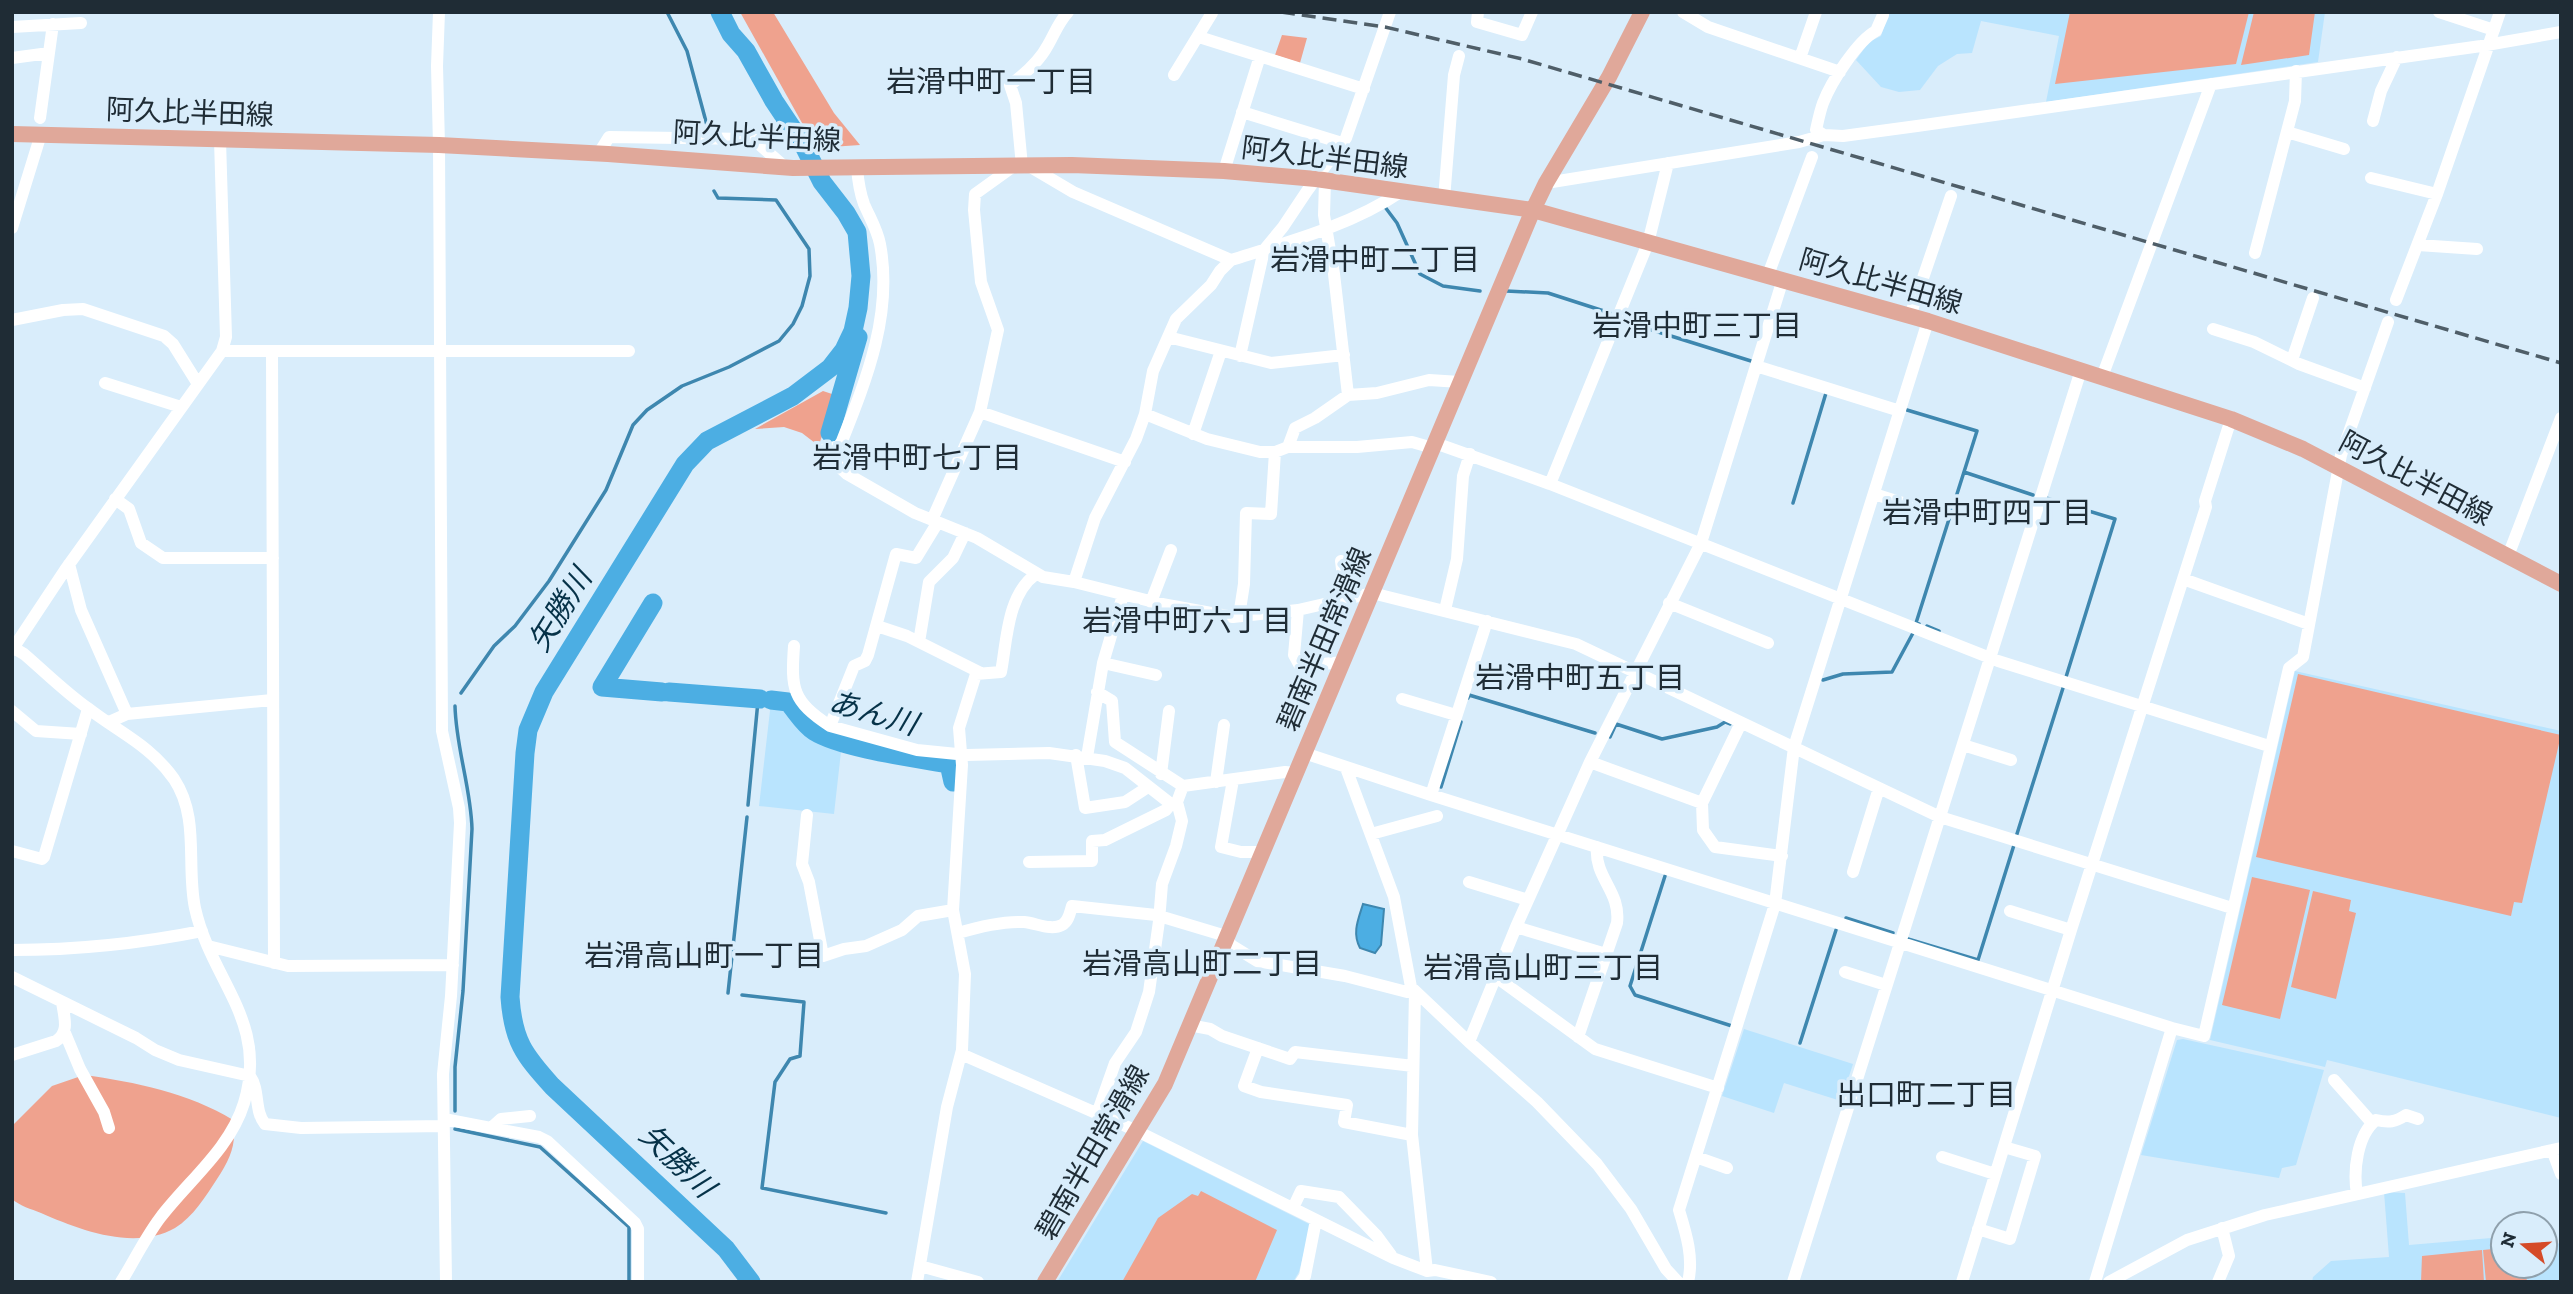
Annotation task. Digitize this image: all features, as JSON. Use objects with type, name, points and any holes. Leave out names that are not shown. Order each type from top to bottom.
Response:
[{"type":"main road","name":"碧南半田常滑線","points":[[1045,1282],[1165,1084],[1533,210],[1546,183],[1609,77],[1642,12]]},
{"type":"main road","name":"阿久比半田線","points":[[12,134],[41,126],[220,140],[439,145],[599,153],[789,168],[1118,166],[1224,171],[1321,180],[1533,210],[1928,321],[2231,419],[2303,449],[2561,584]]},
{"type":"street","points":[[439,12],[437,66],[442,732],[460,823],[453,965],[443,1074],[446,1282]]},
{"type":"street","points":[[1022,166],[1016,103],[1010,85],[1032,68],[1068,12]]},
{"type":"street","points":[[1240,356],[1264,250],[1321,180],[1346,138],[1390,12]]},
{"type":"street","points":[[1478,12],[1477,22],[1522,35],[1532,12]]},
{"type":"street","points":[[1683,12],[1708,27],[1840,72]]},
{"type":"street","points":[[1801,58],[1816,12]]},
{"type":"street","points":[[2439,12],[2494,30]]},
{"type":"street","points":[[2396,300],[2437,194],[2500,12]]},
{"type":"street","points":[[1174,75],[1212,13]]},
{"type":"street","points":[[1824,135],[1816,130],[1823,103],[1840,72],[1867,36],[1877,31],[1883,15]]},
{"type":"street","points":[[12,228],[41,126],[55,20]]},
{"type":"street","points":[[12,27],[55,20],[81,23]]},
{"type":"street","points":[[1546,183],[1788,144],[1824,135],[1843,136],[1917,126],[2561,32]]},
{"type":"street","points":[[1199,37],[1364,89]]},
{"type":"street","points":[[12,58],[49,53]]},
{"type":"street","points":[[1444,199],[1454,75],[1460,56]]},
{"type":"street","points":[[1224,171],[1260,57]]},
{"type":"street","points":[[2372,121],[2381,91],[2398,57]]},
{"type":"street","points":[[2255,253],[2295,101],[2296,71]]},
{"type":"street","points":[[2102,377],[2211,84]]},
{"type":"street","points":[[1242,113],[1342,143]]},
{"type":"street","points":[[2287,132],[2344,149]]},
{"type":"street","points":[[599,153],[609,137],[753,139],[789,168]]},
{"type":"street","points":[[121,1282],[159,1219],[203,1169],[235,1125],[250,1076],[246,1028],[202,931],[192,892],[188,808],[174,780],[147,748],[88,709],[24,654],[13,648],[69,564],[222,351],[226,337],[220,140]]},
{"type":"street","points":[[1469,1042],[1516,926],[1590,762],[1701,543],[1756,366],[1776,277],[1810,153],[1788,144]]},
{"type":"street","points":[[1550,484],[1648,243],[1668,163]]},
{"type":"street","points":[[1022,166],[1231,260]]},
{"type":"street","points":[[830,726],[854,666],[865,661],[868,655],[896,554],[916,558],[935,521],[980,412],[998,330],[981,282],[975,194],[1022,166]]},
{"type":"street","points":[[857,168],[865,206],[873,219],[881,248],[880,331],[870,370],[842,441],[839,446],[820,454],[847,474],[915,513],[965,533],[1043,577],[1151,601],[1239,617],[1298,610],[1372,593],[1576,644],[1940,817],[2232,908]]},
{"type":"street","points":[[2371,178],[2437,194]]},
{"type":"street","points":[[1321,180],[1348,395]]},
{"type":"street","points":[[1074,582],[1095,518],[1125,462],[1145,414],[1153,371],[1176,318],[1211,285],[1231,260],[1326,228],[1382,204],[1402,191]]},
{"type":"street","points":[[1910,316],[1951,196]]},
{"type":"street","points":[[2417,245],[2477,249]]},
{"type":"street","points":[[2292,360],[2313,299]]},
{"type":"street","points":[[12,320],[83,309],[164,336],[173,344],[198,384]]},
{"type":"street","points":[[1688,1282],[1691,1270],[1688,1239],[1679,1210],[1775,904],[1794,747],[1928,321]]},
{"type":"street","points":[[1304,753],[1899,943],[2204,1036],[2289,668],[2302,657],[2341,455],[2388,322]]},
{"type":"street","points":[[2213,329],[2255,342],[2300,364],[2365,388]]},
{"type":"street","points":[[1168,337],[1270,363],[1344,355]]},
{"type":"street","points":[[222,351],[629,351]]},
{"type":"street","points":[[272,351],[274,963]]},
{"type":"street","points":[[1193,434],[1221,351]]},
{"type":"street","points":[[1756,366],[1900,411]]},
{"type":"street","points":[[1793,1282],[2081,370]]},
{"type":"street","points":[[1239,617],[1244,584],[1246,513],[1271,514],[1281,449],[1295,428],[1348,395],[1377,394],[1429,380],[1460,382]]},
{"type":"street","points":[[105,383],[181,407]]},
{"type":"street","points":[[980,412],[1125,462]]},
{"type":"street","points":[[1145,414],[1193,434],[1260,452],[1412,442],[1470,454],[1990,658],[2269,746]]},
{"type":"street","points":[[2508,556],[2561,418]]},
{"type":"street","points":[[1962,1282],[2231,419]]},
{"type":"street","points":[[1445,610],[1457,559],[1463,476],[1470,454]]},
{"type":"street","points":[[1874,494],[1935,513]]},
{"type":"street","points":[[115,499],[129,509],[141,543],[163,558],[273,558]]},
{"type":"street","points":[[919,642],[929,582],[953,558],[965,533]]},
{"type":"street","points":[[1151,601],[1171,550]]},
{"type":"street","points":[[1341,561],[1346,600]]},
{"type":"street","points":[[69,564],[81,610],[127,714]]},
{"type":"street","points":[[877,626],[919,642],[979,672],[1001,672],[1012,613],[1020,589],[1035,574]]},
{"type":"street","points":[[2183,579],[2309,624]]},
{"type":"street","points":[[1123,595],[1103,663],[1082,756],[1085,808],[1125,802],[1147,787]]},
{"type":"street","points":[[1669,603],[1768,643]]},
{"type":"street","points":[[1298,610],[1294,655],[1300,666],[1344,662]]},
{"type":"street","points":[[1431,795],[1487,621]]},
{"type":"street","points":[[794,646],[793,691],[808,709],[830,726],[917,750],[961,754],[1049,753],[1082,756],[1125,768],[1147,787],[1174,803],[1182,821],[1162,884],[1149,992],[1136,1031],[1115,1063],[1097,1114]]},
{"type":"street","points":[[1103,663],[1156,675]]},
{"type":"street","points":[[917,1282],[947,1107],[961,1054],[965,974],[953,910],[962,765],[958,728],[979,672]]},
{"type":"street","points":[[1097,692],[1112,701],[1115,742],[1183,786],[1285,772],[1295,773]]},
{"type":"street","points":[[1402,699],[1456,715]]},
{"type":"street","points":[[109,722],[127,714],[272,700]]},
{"type":"street","points":[[12,851],[41,859],[44,857],[88,709]]},
{"type":"street","points":[[12,711],[36,731],[81,734]]},
{"type":"street","points":[[1161,774],[1169,711]]},
{"type":"street","points":[[1741,723],[1702,803],[1703,830],[1715,847],[1782,856]]},
{"type":"street","points":[[1216,782],[1224,725]]},
{"type":"street","points":[[1963,745],[2011,760]]},
{"type":"street","points":[[1590,762],[1702,803]]},
{"type":"street","points":[[1346,768],[1394,897],[1415,992],[1536,1102],[1597,1164],[1631,1209],[1666,1269],[1678,1282]]},
{"type":"street","points":[[1233,780],[1221,847],[1241,852],[1261,852]]},
{"type":"street","points":[[1029,862],[1092,861],[1092,841],[1105,840],[1166,810],[1174,803],[1183,786]]},
{"type":"street","points":[[1853,872],[1879,788]]},
{"type":"street","points":[[807,815],[802,864],[809,882],[822,956],[866,946],[902,930],[918,916],[953,910]]},
{"type":"street","points":[[1371,834],[1437,816]]},
{"type":"street","points":[[1578,1037],[1618,914],[1613,894],[1595,863],[1597,847]]},
{"type":"street","points":[[1469,882],[1528,900]]},
{"type":"street","points":[[958,933],[1007,923],[1061,926],[1068,920],[1072,906],[1159,916],[1226,936],[1231,945],[1256,961],[1345,976],[1415,992]]},
{"type":"street","points":[[2010,911],[2071,930]]},
{"type":"street","points":[[1516,926],[1605,954]]},
{"type":"street","points":[[12,950],[61,951],[116,946],[202,931]]},
{"type":"street","points":[[208,946],[289,966],[453,965]]},
{"type":"street","points":[[1844,972],[1886,985]]},
{"type":"street","points":[[12,977],[179,1060],[250,1076],[255,1082],[261,1122],[269,1126],[301,1128],[444,1122],[539,1137],[547,1141],[635,1223],[638,1228],[638,1282]]},
{"type":"street","points":[[1496,977],[1595,1049],[1718,1088]]},
{"type":"street","points":[[1415,992],[1412,1135],[1433,1274]]},
{"type":"street","points":[[62,1002],[65,1033],[80,1069],[104,1112],[109,1128]]},
{"type":"street","points":[[1189,1025],[1210,1029],[1290,1059],[1295,1052],[1413,1066]]},
{"type":"street","points":[[2095,1282],[2172,1028]]},
{"type":"street","points":[[12,1055],[55,1041],[65,1033]]},
{"type":"street","points":[[1258,1048],[1244,1086],[1261,1092],[1347,1105],[1344,1122],[1412,1135]]},
{"type":"street","points":[[961,1054],[1137,1130],[1393,1258],[1433,1274],[1491,1282]]},
{"type":"street","points":[[2334,1080],[2372,1123]]},
{"type":"street","points":[[2357,1194],[2354,1166],[2359,1148],[2372,1123],[2376,1120],[2388,1123],[2397,1121],[2406,1115],[2418,1119]]},
{"type":"street","points":[[491,1128],[501,1119],[530,1116]]},
{"type":"street","points":[[1978,1229],[2010,1239],[2035,1156],[2004,1147]]},
{"type":"street","points":[[2109,1282],[2188,1240],[2311,1203],[2556,1149],[2561,1174]]},
{"type":"street","points":[[1696,1157],[1727,1168]]},
{"type":"street","points":[[1942,1157],[1995,1174]]},
{"type":"street","points":[[1293,1208],[1301,1191],[1339,1197],[1377,1236],[1393,1258]]},
{"type":"street","points":[[1301,1282],[1305,1276],[1316,1220]]},
{"type":"street","points":[[2218,1282],[2229,1256],[2222,1228]]},
{"type":"street","points":[[920,1266],[978,1282]]},
{"type":"shaded area","points":[[740,12],[773,12],[834,113],[860,145],[816,148]]},
{"type":"shaded area","points":[[1889,12],[2325,12],[2318,62],[2046,102],[2059,36],[1981,21],[1972,53],[1957,54],[1938,66],[1920,90],[1899,92],[1881,87],[1856,60],[1869,42],[1881,36]]},
{"type":"shaded area","points":[[2070,12],[2249,12],[2236,64],[2055,84]]},
{"type":"shaded area","points":[[2254,12],[2315,12],[2309,55],[2241,65]]},
{"type":"shaded area","points":[[1282,35],[1307,38],[1300,63],[1275,55]]},
{"type":"shaded area","points":[[823,391],[835,395],[820,442],[815,443],[802,433],[784,427],[755,429]]},
{"type":"shaded area","points":[[2295,671],[2561,731],[2561,1118],[2327,1060],[2325,1067],[2210,1040]]},
{"type":"shaded area","points":[[2298,674],[2561,735],[2522,903],[2514,902],[2511,916],[2256,857]]},
{"type":"shaded area","points":[[771,702],[788,705],[810,732],[842,743],[834,814],[759,806]]},
{"type":"shaded area","points":[[2252,877],[2310,890],[2280,1019],[2222,1005]]},
{"type":"shaded area","points":[[2313,891],[2351,900],[2349,911],[2356,913],[2336,999],[2291,987]]},
{"type":"shaded area","points":[[1744,1029],[1853,1064],[1841,1101],[1784,1083],[1774,1113],[1722,1096]]},
{"type":"shaded area","points":[[2183,1039],[2324,1070],[2296,1165],[2282,1168],[2279,1178],[2141,1155],[2177,1040]]},
{"type":"shaded area","points":[[84,1075],[161,1090],[198,1103],[233,1120],[233,1144],[226,1165],[199,1206],[175,1228],[142,1238],[107,1236],[73,1226],[18,1204],[12,1199],[12,1126],[52,1086]]},
{"type":"shaded area","points":[[1143,1141],[1311,1225],[1299,1272],[1293,1282],[1057,1282]]},
{"type":"shaded area","points":[[1201,1191],[1277,1230],[1255,1282],[1122,1282],[1158,1218],[1192,1194],[1198,1196]]},
{"type":"shaded area","points":[[2384,1192],[2405,1193],[2409,1245],[2489,1238],[2489,1280],[2559,1280],[2561,1243],[2561,1282],[2312,1282],[2313,1277],[2331,1261],[2389,1257]]},
{"type":"shaded area","points":[[2489,1249],[2489,1280],[2527,1282],[2486,1282],[2483,1250]]},
{"type":"shaded area","points":[[2482,1250],[2484,1282],[2421,1282],[2422,1256]]},
{"type":"water","points":[[1363,904],[1384,909],[1381,945],[1375,953],[1360,948],[1356,937]]},
{"type":"waterway","points":[[667,12],[687,51],[708,129]]},
{"type":"waterway","name":"矢勝川","points":[[720,12],[731,34],[746,51],[774,101],[804,146],[822,182],[857,232],[861,276],[858,308],[853,331],[844,350],[830,368],[793,396],[707,441],[685,464],[544,692],[528,730],[525,753],[510,997],[517,1036],[527,1056],[542,1075],[726,1249],[751,1282]]},
{"type":"waterway","points":[[461,693],[494,646],[515,626],[549,581],[606,490],[633,425],[647,410],[682,386],[729,367],[779,341],[793,324],[802,306],[810,276],[809,249],[776,200],[718,198],[714,191]]},
{"type":"waterway","points":[[1385,207],[1397,223],[1420,274],[1443,286],[1480,291]]},
{"type":"waterway","points":[[1506,291],[1548,293],[1610,313]]},
{"type":"waterway","points":[[1623,321],[1751,361]]},
{"type":"waterway","points":[[830,433],[858,337]]},
{"type":"waterway","points":[[1793,503],[1826,393]]},
{"type":"waterway","points":[[1907,410],[1977,431],[1916,623],[1919,624]]},
{"type":"waterway","points":[[1964,472],[2033,495]]},
{"type":"waterway","points":[[2046,498],[2115,519],[2066,677]]},
{"type":"waterway","name":"あん川","points":[[653,603],[602,687],[662,692]]},
{"type":"waterway","name":"あん川","points":[[648,605],[652,606],[604,685],[663,692]]},
{"type":"waterway","points":[[1927,626],[1939,631]]},
{"type":"waterway","points":[[1823,680],[1843,674],[1892,672],[1913,633]]},
{"type":"waterway","points":[[2016,837],[2063,688]]},
{"type":"waterway","name":"あん川","points":[[669,692],[760,699]]},
{"type":"waterway","points":[[672,692],[758,701],[748,805]]},
{"type":"waterway","points":[[1468,698],[1469,695],[1595,733]]},
{"type":"waterway","name":"あん川","points":[[771,700],[788,702],[807,725],[826,737],[879,752],[949,764],[953,782]]},
{"type":"waterway","points":[[455,706],[472,829],[463,991],[455,1067],[455,1111]]},
{"type":"waterway","points":[[1441,787],[1461,722]]},
{"type":"waterway","points":[[1610,737],[1616,724],[1662,739],[1717,727],[1725,722],[1730,724]]},
{"type":"waterway","points":[[728,993],[747,817]]},
{"type":"waterway","points":[[1908,939],[1978,960],[2014,845]]},
{"type":"waterway","points":[[1665,876],[1630,986],[1635,995],[1732,1026]]},
{"type":"waterway","points":[[1846,918],[1893,933]]},
{"type":"waterway","points":[[1800,1043],[1836,930]]},
{"type":"waterway","points":[[742,995],[804,1002],[800,1056],[790,1059],[775,1082],[762,1188],[886,1213]]},
{"type":"waterway","points":[[455,1129],[540,1147],[629,1227],[629,1282]]},
{"type":"railway","points":[[1281,12],[1385,27],[1522,59],[2561,363]]},
{"type":"district","name":"岩滑中町一丁目","points":[[991,82]]},
{"type":"district","name":"岩滑中町二丁目","points":[[1375,260]]},
{"type":"district","name":"岩滑中町三丁目","points":[[1697,326]]},
{"type":"district","name":"岩滑中町七丁目","points":[[917,458]]},
{"type":"district","name":"岩滑中町四丁目","points":[[1987,513]]},
{"type":"district","name":"岩滑中町六丁目","points":[[1187,621]]},
{"type":"district","name":"岩滑中町五丁目","points":[[1580,678]]},
{"type":"district","name":"岩滑高山町一丁目","points":[[704,956]]},
{"type":"district","name":"岩滑高山町二丁目","points":[[1202,964]]},
{"type":"district","name":"岩滑高山町三丁目","points":[[1543,968]]},
{"type":"district","name":"出口町二丁目","points":[[1926,1095]]}]
